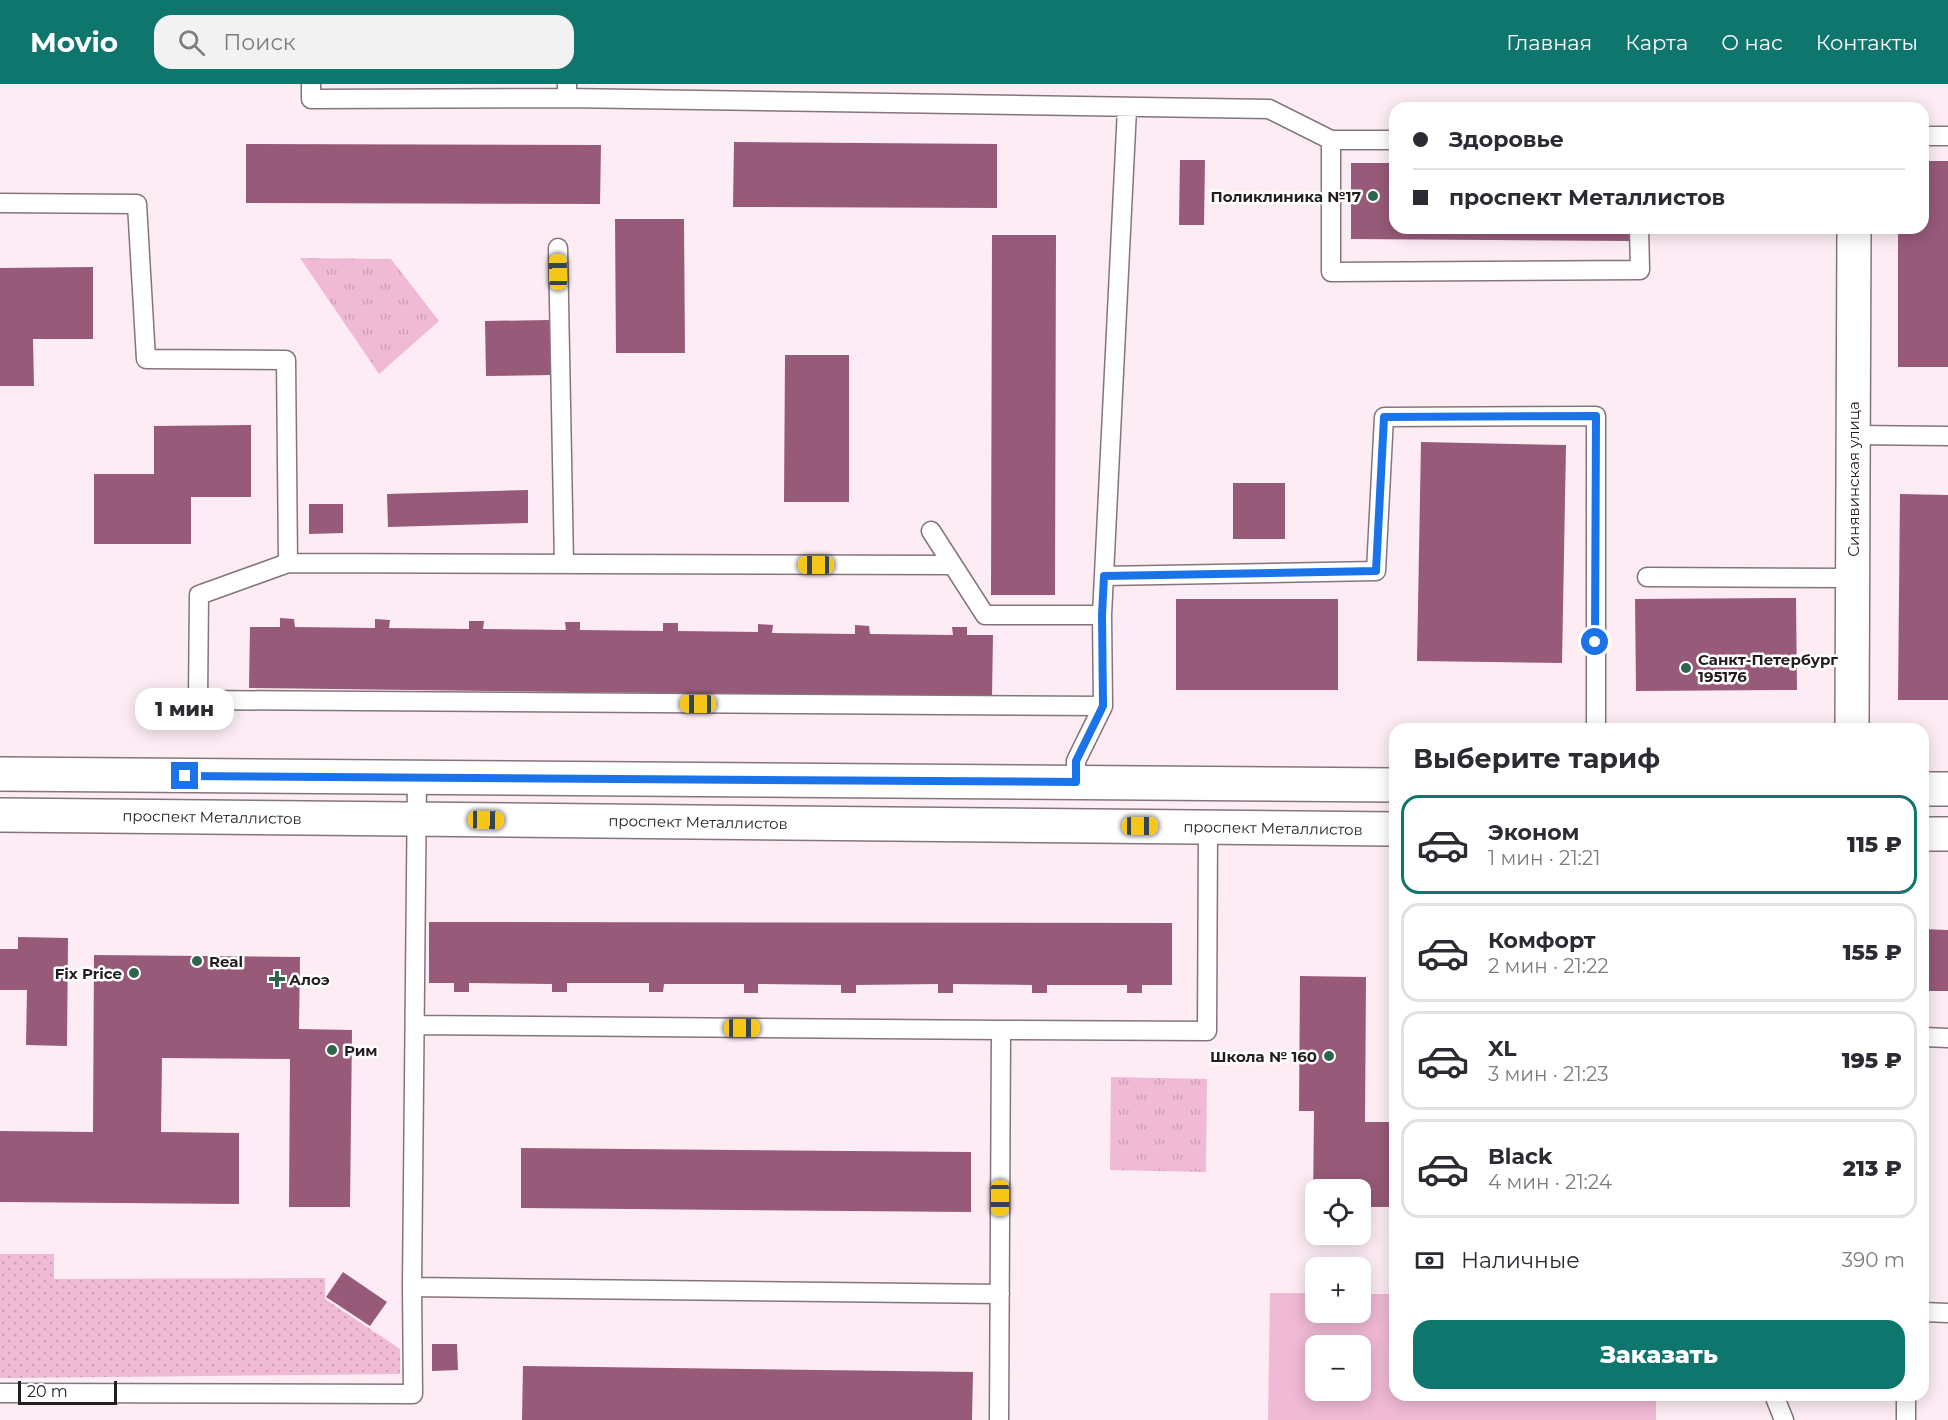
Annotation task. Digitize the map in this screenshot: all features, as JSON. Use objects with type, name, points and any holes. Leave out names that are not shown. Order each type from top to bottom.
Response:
[{"type":"street","name":"Синявинская улица","points":[[1852,723],[1854,234]]},
{"type":"street","points":[[0,774],[1389,784]]},
{"type":"street","points":[[1929,789],[1948,789]]},
{"type":"street","name":"проспект Металлистов","points":[[0,815],[1389,829]]},
{"type":"street","points":[[1929,834],[1948,834]]},
{"type":"lane","points":[[311,84],[311,99],[567,91],[1127,109],[1269,110],[1331,140],[1389,140]]},
{"type":"lane","points":[[1076,782],[1076,761],[1103,706],[1102,615],[1127,109]]},
{"type":"lane","points":[[1929,136],[1948,136]]},
{"type":"lane","points":[[1331,140],[1331,273],[1640,270],[1639,234]]},
{"type":"lane","points":[[0,203],[137,204],[146,359],[286,360],[288,563]]},
{"type":"lane","points":[[558,248],[564,564]]},
{"type":"lane","points":[[1104,576],[1376,571],[1384,417],[1596,416],[1596,723]]},
{"type":"lane","points":[[1853,435],[1948,436]]},
{"type":"lane","points":[[931,531],[985,615],[1102,615]]},
{"type":"lane","points":[[953,565],[288,563],[198,595],[198,700],[1103,706]]},
{"type":"lane","points":[[1647,577],[1853,578]]},
{"type":"lane","points":[[0,1393],[413,1394],[417,777]]},
{"type":"lane","points":[[415,1025],[1208,1031],[1208,827]]},
{"type":"lane","points":[[999,1420],[1001,1030]]},
{"type":"lane","points":[[1929,1037],[1948,1038]]},
{"type":"lane","points":[[412,1287],[1000,1294]]},
{"type":"lane","points":[[1929,1312],[1948,1313]]},
{"type":"lane","points":[[1776,1401],[1784,1420]]},
{"type":"lane","points":[[1906,1401],[1906,1420]]},
{"type":"green space","points":[[300,258],[391,259],[439,321],[379,374]]},
{"type":"green space","points":[[1111,1077],[1207,1079],[1206,1172],[1110,1170]]},
{"type":"green space","points":[[0,1254],[54,1254],[54,1279],[325,1278],[325,1299],[400,1349],[400,1374],[0,1378]]},
{"type":"green space","points":[[1270,1293],[1305,1293],[1305,1323],[1371,1323],[1371,1294],[1389,1294],[1389,1401],[1656,1401],[1656,1420],[1268,1420]]},
{"type":"building","points":[[734,142],[997,144],[997,208],[733,207]]},
{"type":"building","points":[[246,144],[601,145],[600,204],[246,203]]},
{"type":"building","points":[[1180,160],[1205,160],[1204,225],[1179,225]]},
{"type":"building","points":[[1929,161],[1948,161],[1948,367],[1898,367],[1898,234],[1929,234]]},
{"type":"building","name":"Поликлиника №17","points":[[1351,163],[1389,163],[1389,234],[1631,234],[1631,241],[1351,239]]},
{"type":"building","points":[[615,219],[684,219],[685,353],[616,353]]},
{"type":"building","points":[[992,235],[1056,235],[1055,595],[991,595]]},
{"type":"building","points":[[93,267],[93,339],[33,339],[34,386],[0,386],[0,268]]},
{"type":"building","points":[[550,320],[551,375],[486,376],[485,321]]},
{"type":"building","points":[[785,355],[849,355],[849,502],[784,502]]},
{"type":"building","points":[[251,425],[251,497],[191,497],[191,544],[94,544],[94,474],[154,474],[154,426]]},
{"type":"building","points":[[1421,442],[1566,445],[1562,663],[1417,661]]},
{"type":"building","points":[[1233,483],[1285,483],[1285,539],[1233,539]]},
{"type":"building","points":[[528,490],[528,523],[388,527],[387,494]]},
{"type":"building","points":[[1900,494],[1948,495],[1948,700],[1898,700]]},
{"type":"building","points":[[309,504],[343,504],[343,533],[309,534]]},
{"type":"building","points":[[1796,598],[1797,690],[1636,691],[1635,599]]},
{"type":"building","points":[[1176,599],[1338,599],[1338,690],[1176,690]]},
{"type":"building","points":[[280,618],[294,619],[295,627],[375,628],[375,619],[390,620],[389,628],[469,629],[469,621],[484,621],[483,629],[566,630],[565,622],[580,622],[580,630],[663,631],[663,623],[678,623],[678,631],[758,632],[758,624],[773,625],[772,633],[855,634],[855,625],[869,626],[870,634],[953,635],[952,627],[967,627],[967,635],[993,635],[992,697],[249,688],[250,627],[280,627]]},
{"type":"building","points":[[429,922],[1172,923],[1172,985],[1142,985],[1142,993],[1127,993],[1127,985],[1047,985],[1047,993],[1032,993],[1032,985],[953,984],[953,993],[938,993],[938,984],[856,985],[856,993],[841,993],[841,985],[758,984],[758,993],[744,993],[744,984],[664,984],[663,992],[649,992],[649,983],[567,983],[567,992],[552,992],[552,984],[469,983],[469,992],[454,992],[454,983],[429,983]]},
{"type":"building","points":[[1929,929],[1948,930],[1948,991],[1929,991]]},
{"type":"building","points":[[18,937],[68,938],[67,1046],[26,1045],[27,990],[0,990],[0,949],[18,949]]},
{"type":"building","points":[[94,955],[300,957],[299,1029],[352,1030],[350,1207],[289,1207],[290,1059],[162,1058],[161,1132],[239,1133],[239,1204],[0,1202],[0,1131],[93,1132]]},
{"type":"building","points":[[1300,976],[1366,977],[1365,1122],[1389,1122],[1389,1207],[1371,1207],[1371,1179],[1313,1179],[1314,1111],[1299,1111]]},
{"type":"building","points":[[521,1148],[971,1152],[971,1212],[521,1208]]},
{"type":"building","points":[[343,1272],[387,1302],[370,1326],[326,1297]]},
{"type":"building","points":[[432,1344],[457,1344],[458,1370],[432,1371]]},
{"type":"building","points":[[523,1366],[973,1372],[972,1420],[522,1420]]},
{"type":"place","name":"Поликлиника №17","points":[[1373,196]]},
{"type":"place","name":"Санкт-Петербург 195176","points":[[1686,668]]},
{"type":"place","name":"Real","points":[[197,961]]},
{"type":"place","name":"Fix Price","points":[[134,973]]},
{"type":"place","name":"Алоэ","points":[[277,979]]},
{"type":"place","name":"Рим","points":[[332,1050]]},
{"type":"place","name":"Школа № 160","points":[[1329,1056]]},
{"type":"route","points":[[185,776],[1076,782],[1076,761],[1103,706],[1104,576],[1376,571],[1384,417],[1596,416],[1595,642]]}]
